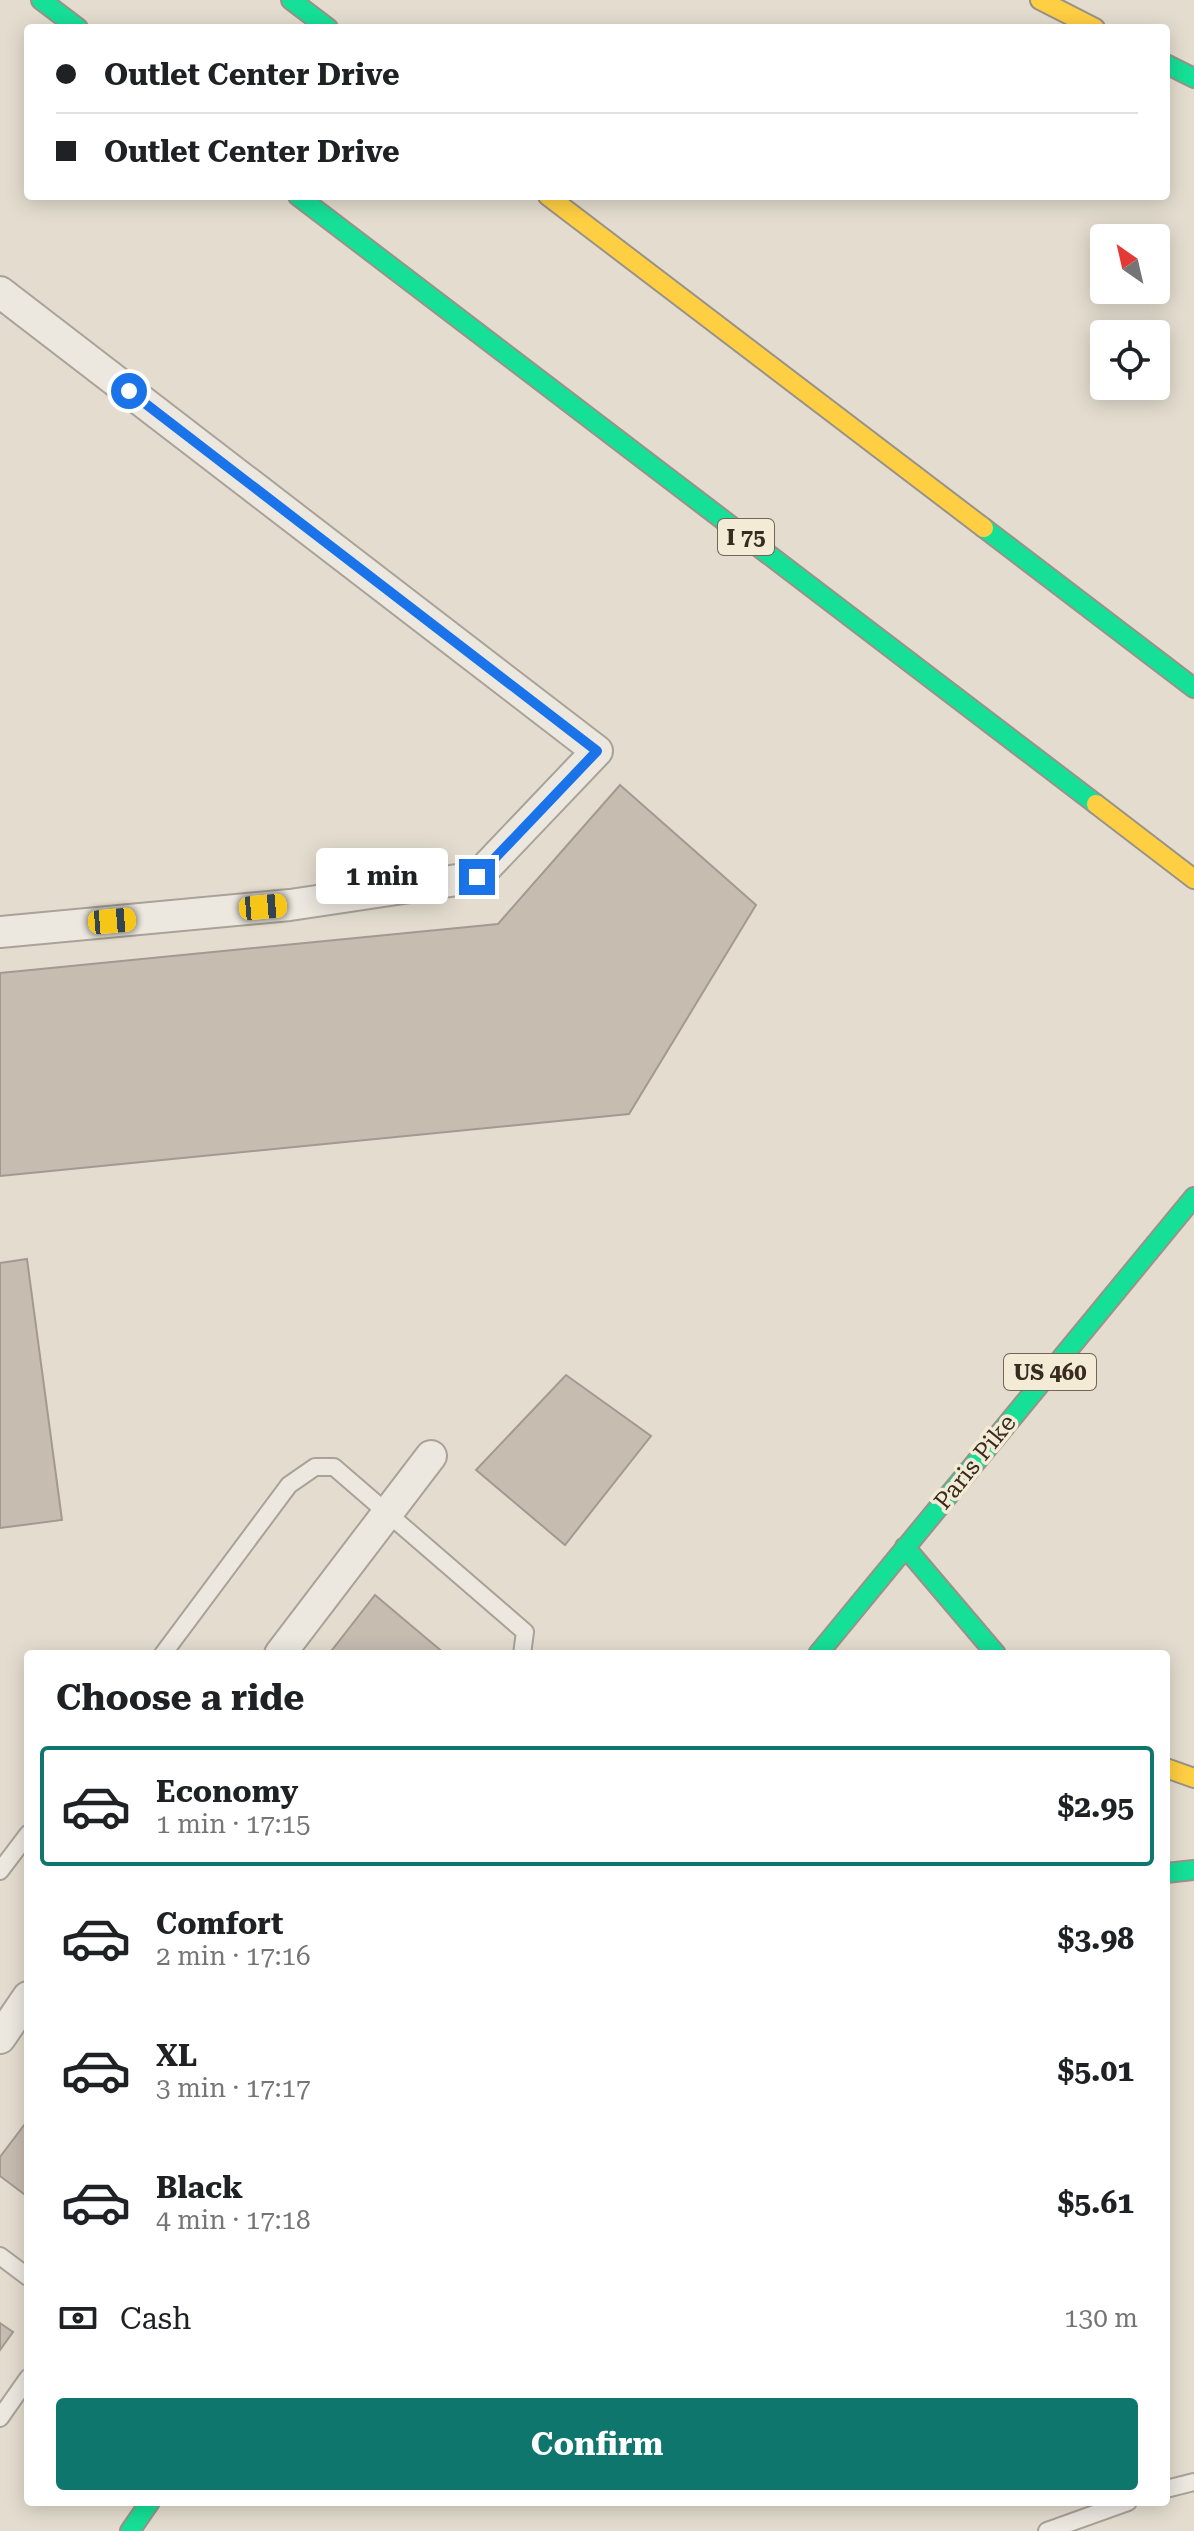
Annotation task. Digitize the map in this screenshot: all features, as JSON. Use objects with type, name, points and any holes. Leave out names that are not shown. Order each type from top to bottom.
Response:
[{"type":"main road","points":[[41,0],[73,24]]},
{"type":"main road","points":[[291,0],[323,24]]},
{"type":"main road","points":[[1040,0],[1087,24]]},
{"type":"main road","points":[[1170,66],[1194,78]]},
{"type":"main road","name":"I 75","points":[[303,200],[1194,879]]},
{"type":"main road","points":[[553,200],[1194,688]]},
{"type":"main road","name":"Paris Pike","points":[[821,1650],[1194,1197]]},
{"type":"main road","points":[[905,1547],[992,1650]]},
{"type":"main road","points":[[1170,1769],[1194,1778]]},
{"type":"main road","points":[[1170,1873],[1194,1870]]},
{"type":"main road","points":[[130,2531],[147,2506]]},
{"type":"street","points":[[0,292],[597,751],[477,877],[290,905],[0,932]]},
{"type":"street","points":[[283,1650],[431,1456]]},
{"type":"street","points":[[0,2038],[24,2003]]},
{"type":"lane","points":[[166,1650],[289,1485],[315,1467],[334,1467],[525,1632],[523,1650]]},
{"type":"lane","points":[[0,1871],[24,1839]]},
{"type":"lane","points":[[0,2256],[24,2274]]},
{"type":"lane","points":[[0,2418],[24,2384]]},
{"type":"lane","points":[[1170,2488],[1194,2482]]},
{"type":"lane","points":[[1047,2531],[1117,2506]]},
{"type":"building","points":[[620,785],[756,905],[629,1114],[0,1176],[0,973],[498,924]]},
{"type":"building","points":[[27,1259],[62,1520],[0,1528],[0,1263]]},
{"type":"building","points":[[566,1375],[651,1436],[565,1545],[476,1470]]},
{"type":"building","points":[[375,1595],[440,1650],[332,1650]]},
{"type":"building","points":[[24,2125],[24,2194],[0,2176],[0,2157]]},
{"type":"building","points":[[0,2323],[13,2332],[0,2350]]},
{"type":"traffic: fast","points":[[41,0],[73,24]]},
{"type":"traffic: fast","points":[[291,0],[323,24]]},
{"type":"traffic: fast","points":[[1170,66],[1194,78]]},
{"type":"traffic: fast","points":[[303,200],[1096,804]]},
{"type":"traffic: fast","points":[[984,528],[1194,688]]},
{"type":"traffic: fast","points":[[821,1650],[1194,1197]]},
{"type":"traffic: fast","points":[[905,1547],[993,1650]]},
{"type":"traffic: fast","points":[[1170,1873],[1194,1870]]},
{"type":"traffic: fast","points":[[130,2531],[147,2506]]},
{"type":"traffic: slow","points":[[1040,0],[1087,24]]},
{"type":"traffic: slow","points":[[553,200],[984,528]]},
{"type":"traffic: slow","points":[[1096,804],[1194,879]]},
{"type":"traffic: slow","points":[[1170,1769],[1194,1778]]},
{"type":"route","points":[[129,391],[597,751],[477,877]]}]
